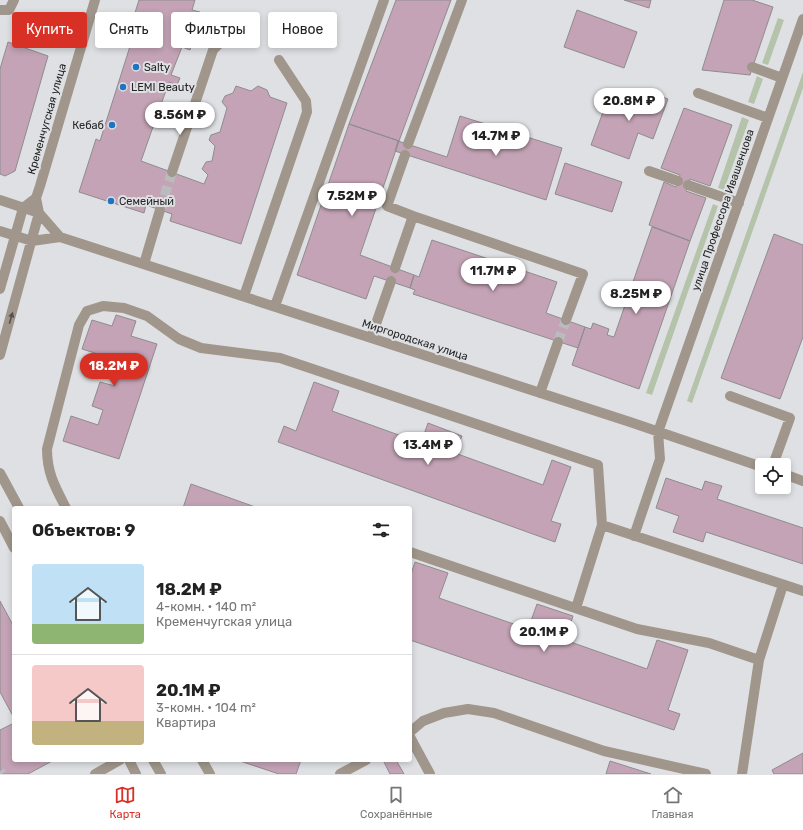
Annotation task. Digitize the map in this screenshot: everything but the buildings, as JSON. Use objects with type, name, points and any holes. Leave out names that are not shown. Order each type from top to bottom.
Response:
[{"type":"street","points":[[0,10],[4,12],[9,10],[14,0]]},
{"type":"street","name":"Кременчугская улица","points":[[0,355],[39,213],[36,198],[95,0]]},
{"type":"street","points":[[274,306],[384,0]]},
{"type":"street","points":[[408,144],[462,0]]},
{"type":"street","name":"улица Профессора Ивашенцова","points":[[658,432],[803,19]]},
{"type":"street","points":[[172,172],[213,50],[215,48]]},
{"type":"street","points":[[244,296],[307,112],[306,101],[279,60]]},
{"type":"street","points":[[752,67],[782,78]]},
{"type":"street","points":[[698,94],[768,118]]},
{"type":"street","points":[[404,155],[387,206],[583,274],[566,320]]},
{"type":"street","points":[[649,171],[678,181]]},
{"type":"street","points":[[688,185],[739,202]]},
{"type":"street","points":[[0,289],[23,208],[36,198]]},
{"type":"street","points":[[0,200],[39,213],[60,237]]},
{"type":"street","points":[[144,264],[160,210]]},
{"type":"street","points":[[395,268],[413,216]]},
{"type":"street","name":"Миргородская улица","points":[[0,231],[32,241],[60,237],[244,296],[755,465]]},
{"type":"street","points":[[372,338],[391,281]]},
{"type":"street","points":[[65,506],[53,483],[47,464],[47,449],[79,325],[87,311],[103,306],[124,308],[147,316],[179,339],[201,348],[280,358],[598,465],[602,525],[576,608]]},
{"type":"street","points":[[540,393],[558,342]]},
{"type":"street","points":[[730,396],[790,418],[776,458]]},
{"type":"street","points":[[634,536],[660,459],[658,432]]},
{"type":"street","points":[[0,473],[17,506]]},
{"type":"street","points":[[791,477],[803,481]]},
{"type":"street","points":[[0,521],[4,537],[12,546]]},
{"type":"street","points":[[602,525],[803,591]]},
{"type":"street","points":[[412,553],[638,629],[709,643],[759,660]]},
{"type":"street","points":[[742,774],[759,660],[783,585]]},
{"type":"street","points":[[412,730],[423,721],[437,716],[468,709],[494,713],[604,751],[706,774]]},
{"type":"street","points":[[412,741],[430,774]]},
{"type":"street","points":[[95,774],[116,762]]},
{"type":"street","points":[[130,762],[136,774]]},
{"type":"street","points":[[154,762],[161,774]]},
{"type":"street","points":[[203,762],[210,774]]},
{"type":"street","points":[[340,774],[362,762]]},
{"type":"green space","points":[[778,18],[784,20],[768,65],[762,63]]},
{"type":"green space","points":[[803,72],[803,88],[692,403],[687,401]]},
{"type":"green space","points":[[757,76],[763,79],[754,104],[748,102]]},
{"type":"green space","points":[[742,117],[749,120],[724,190],[718,188]]},
{"type":"green space","points":[[713,204],[718,206],[652,395],[646,393]]},
{"type":"tunnel","points":[[160,210],[172,172]]},
{"type":"tunnel","points":[[558,342],[566,320]]},
{"type":"place","name":"Salty","points":[[136,67]]},
{"type":"place","name":"LEMI Beauty","points":[[123,87]]},
{"type":"place","name":"Кебаб","points":[[112,125]]},
{"type":"place","name":"Семейный","points":[[111,201]]}]
